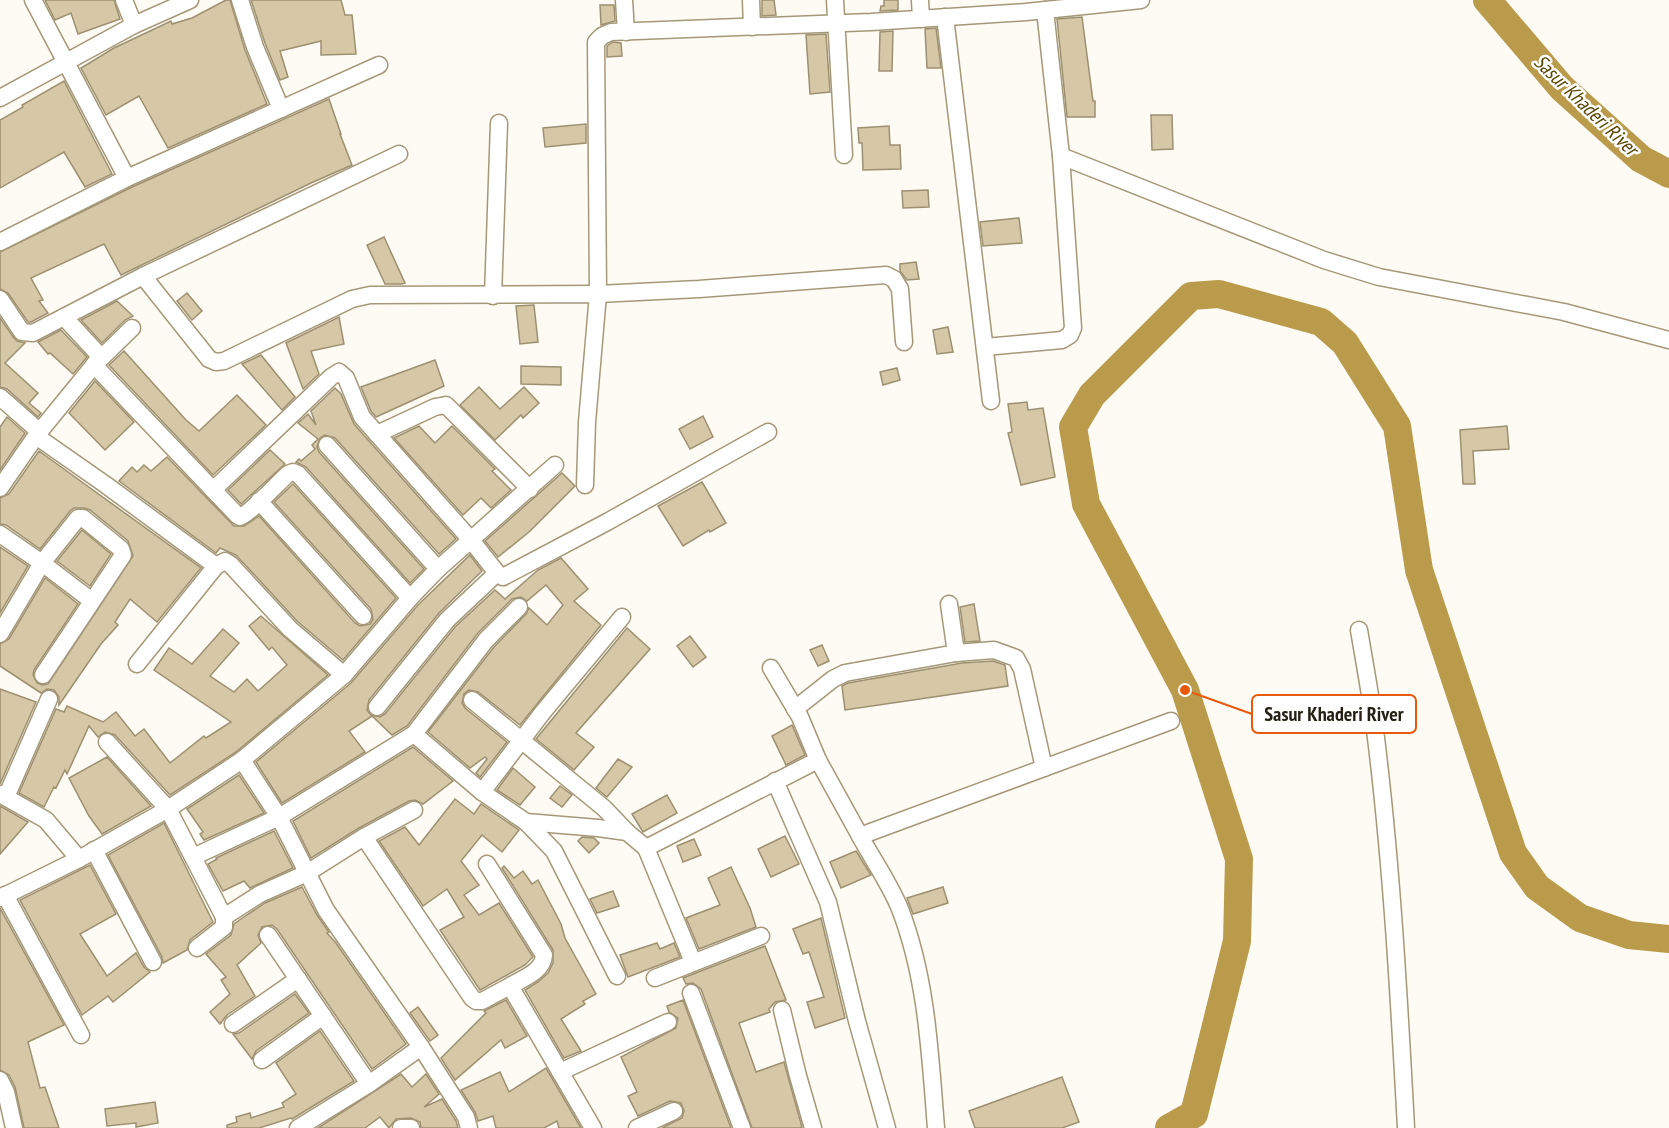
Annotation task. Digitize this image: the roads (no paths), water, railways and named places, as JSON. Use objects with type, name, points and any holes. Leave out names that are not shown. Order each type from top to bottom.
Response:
[{"type":"street","points":[[33,0],[127,178]]},
{"type":"street","points":[[124,0],[134,25]]},
{"type":"street","points":[[0,98],[134,25],[190,0]]},
{"type":"street","points":[[240,0],[261,65],[281,109]]},
{"type":"street","points":[[624,0],[626,32]]},
{"type":"street","points":[[751,0],[752,27]]},
{"type":"street","points":[[835,0],[844,155]]},
{"type":"street","points":[[920,0],[921,19]]},
{"type":"street","points":[[585,485],[587,422],[598,294],[595,52],[596,42],[602,36],[611,32],[921,19],[1025,6],[1045,10],[1142,0]]},
{"type":"street","points":[[985,347],[1062,340],[1070,335],[1073,328],[1061,156],[1045,10]]},
{"type":"street","points":[[945,17],[991,401]]},
{"type":"street","points":[[0,242],[127,178],[379,65]]},
{"type":"street","points":[[493,296],[499,123]]},
{"type":"street","points":[[0,299],[17,327],[27,334],[33,333],[144,276],[399,154]]},
{"type":"street","points":[[1061,156],[1324,260],[1379,277],[1564,312],[1669,340]]},
{"type":"street","points":[[144,276],[209,359],[216,362],[352,299],[370,296],[598,294],[886,276],[894,279],[900,290],[904,342]]},
{"type":"street","points":[[0,488],[38,434],[100,356],[64,317]]},
{"type":"street","points":[[94,365],[132,328]]},
{"type":"street","points":[[94,365],[240,517],[248,514],[288,474],[293,472],[298,474],[410,598]]},
{"type":"street","points":[[213,490],[335,373],[339,372],[343,374],[362,417],[471,540],[497,573],[503,577],[768,432]]},
{"type":"street","points":[[0,397],[38,434],[216,567]]},
{"type":"street","points":[[377,434],[446,405],[530,489]]},
{"type":"street","points":[[327,445],[438,569]]},
{"type":"street","points":[[81,1035],[3,896],[79,859],[168,809],[242,760],[344,675],[438,569],[555,465]]},
{"type":"street","points":[[259,501],[363,616]]},
{"type":"street","points":[[0,634],[42,563],[78,518],[83,518],[122,549],[123,555],[43,675]]},
{"type":"street","points":[[0,534],[92,601]]},
{"type":"street","points":[[137,664],[216,567],[225,561],[231,564],[290,629],[344,675]]},
{"type":"street","points":[[377,707],[447,620],[497,573]]},
{"type":"street","points":[[949,604],[956,653]]},
{"type":"street","points":[[193,857],[279,817],[414,734],[486,640],[519,607]]},
{"type":"street","points":[[482,792],[522,739],[622,617]]},
{"type":"street","points":[[1359,630],[1376,737],[1395,931],[1406,1128]]},
{"type":"street","points":[[795,709],[833,679],[845,673],[956,653],[994,650],[1016,658],[1022,669],[1044,768]]},
{"type":"street","points":[[771,668],[795,709],[818,760],[899,908],[919,972],[928,1035],[936,1128]]},
{"type":"street","points":[[49,699],[3,796],[45,820],[79,859]]},
{"type":"street","points":[[472,700],[615,818],[646,848],[693,962]]},
{"type":"street","points":[[860,836],[1171,721]]},
{"type":"street","points":[[414,734],[482,792],[526,822],[554,851],[617,976]]},
{"type":"street","points":[[107,742],[168,809],[224,917],[225,927],[197,948]]},
{"type":"street","points":[[242,760],[279,817],[326,910],[421,1047],[466,1118],[469,1128]]},
{"type":"street","points":[[646,848],[818,760]]},
{"type":"street","points":[[775,781],[828,903],[857,1021],[887,1128]]},
{"type":"street","points":[[224,917],[260,894],[307,873],[364,837],[414,810]]},
{"type":"street","points":[[526,822],[627,832]]},
{"type":"street","points":[[364,837],[476,1001],[510,986],[538,970],[544,963],[544,955],[487,864]]},
{"type":"street","points":[[94,850],[153,962]]},
{"type":"street","points":[[268,935],[369,1084]]},
{"type":"street","points":[[655,978],[760,936]]},
{"type":"street","points":[[232,1024],[298,979]]},
{"type":"street","points":[[510,986],[593,1128]]},
{"type":"street","points":[[691,993],[742,1128]]},
{"type":"street","points":[[782,1010],[813,1128]]},
{"type":"street","points":[[262,1060],[323,1016]]},
{"type":"street","points":[[560,1072],[668,1022]]},
{"type":"street","points":[[298,1128],[369,1084],[421,1047]]},
{"type":"street","points":[[0,1080],[6,1092],[14,1128]]},
{"type":"street","points":[[637,1128],[674,1111]]},
{"type":"street","points":[[401,1128],[411,1128]]},
{"type":"waterway","name":"Sasur Khaderi River","points":[[1487,0],[1562,88],[1641,159],[1669,174]]},
{"type":"waterway","name":"Sasur Khaderi River","points":[[1169,1128],[1194,1114],[1237,941],[1239,859],[1185,690],[1086,504],[1073,427],[1092,395],[1191,296],[1219,294],[1321,322],[1345,343],[1397,426],[1419,570],[1513,853],[1537,887],[1580,918],[1629,935],[1669,939]]},
{"type":"place","name":"Sasur Khaderi River","points":[[1185,690]]}]
